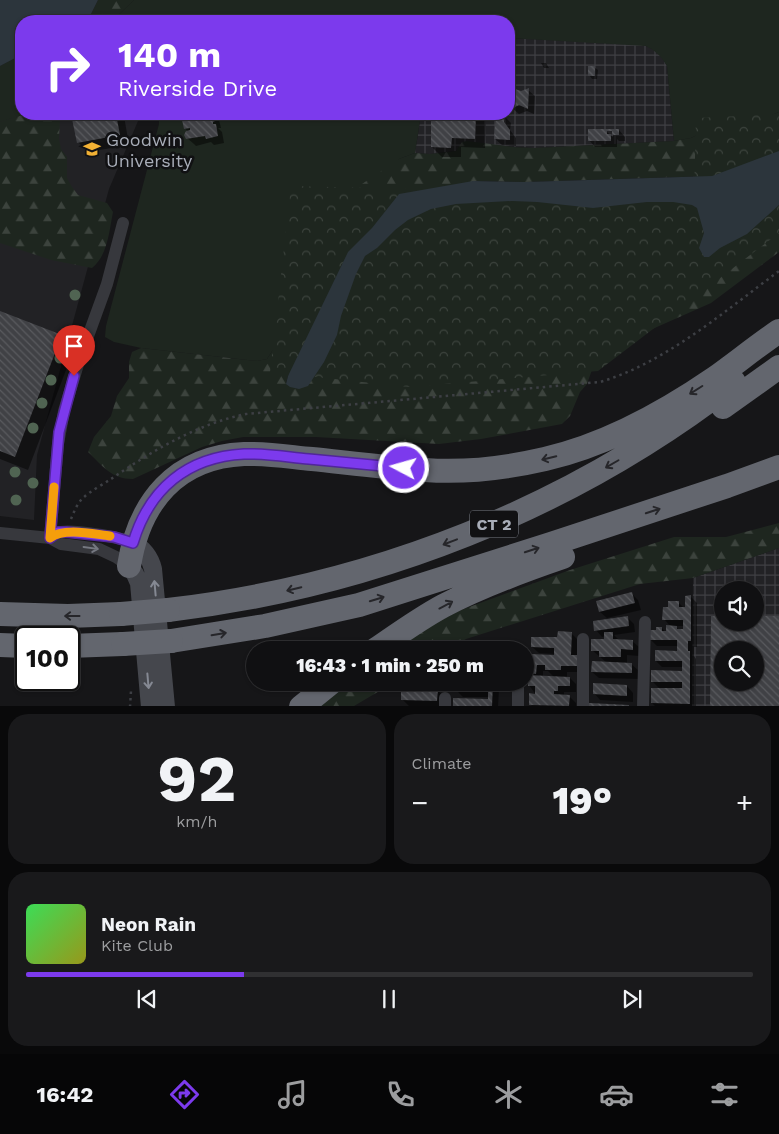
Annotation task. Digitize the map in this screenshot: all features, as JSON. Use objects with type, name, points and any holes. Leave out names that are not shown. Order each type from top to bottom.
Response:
[{"type":"highway","points":[[128,566],[133,543],[146,512],[162,489],[182,472],[209,460],[231,455],[260,454],[449,471],[500,467],[545,459],[594,444],[653,416],[712,380],[779,331]]},
{"type":"highway","name":"CT 2","points":[[0,614],[50,616],[121,614],[225,602],[287,590],[416,555],[524,510],[577,483],[641,446],[719,394],[779,344]]},
{"type":"highway","points":[[641,446],[667,441],[688,431],[779,368]]},
{"type":"highway","name":"CT 2","points":[[80,646],[171,641],[248,630],[335,611],[606,526],[779,467]]},
{"type":"highway","points":[[389,641],[454,600],[570,554],[588,543],[606,526]]},
{"type":"highway","points":[[0,645],[15,646]]},
{"type":"highway","points":[[301,706],[320,691]]},
{"type":"main road","points":[[133,543],[148,556],[153,569],[166,706]]},
{"type":"main road","points":[[128,566],[135,574],[139,583],[150,706]]},
{"type":"street","points":[[50,538],[58,444],[64,411],[79,361],[107,284],[123,223]]},
{"type":"street","points":[[50,538],[58,532],[66,532],[114,537],[133,543]]},
{"type":"street","points":[[0,533],[50,538],[63,545],[102,550],[128,566]]},
{"type":"street","points":[[643,706],[645,622]]},
{"type":"street","points":[[583,639],[583,706]]},
{"type":"street","points":[[518,691],[518,706]]},
{"type":"path","points":[[70,520],[82,499],[138,460],[204,427],[228,418],[246,414],[593,383],[618,377],[649,363],[737,302],[779,270]]},
{"type":"path","points":[[130,700],[130,706]]},
{"type":"shaded area","points":[[0,0],[98,0],[90,15],[15,15],[15,58],[0,66]]},
{"type":"shaded area","points":[[515,38],[636,44],[655,50],[667,66],[674,141],[534,148],[462,143],[456,151],[430,154],[415,153],[420,120],[515,120]]},
{"type":"shaded area","points":[[15,58],[15,120],[138,120],[109,189],[37,455],[34,520],[0,516],[0,66]]},
{"type":"shaded area","points":[[779,151],[779,205],[747,234],[720,248],[709,257],[704,257],[699,248],[704,233],[697,208],[692,205],[673,202],[647,202],[593,208],[512,201],[456,204],[431,209],[408,220],[377,248],[365,256],[356,274],[341,316],[337,335],[324,362],[308,386],[299,389],[286,384],[288,376],[348,252],[372,228],[399,194],[473,181],[525,182],[712,176]]},
{"type":"shaded area","points":[[779,548],[779,706],[692,706],[693,578]]},
{"type":"green space","points":[[98,0],[134,0],[118,15],[91,14]]},
{"type":"green space","points":[[134,0],[779,0],[779,112],[772,115],[720,124],[691,138],[674,141],[667,66],[663,59],[653,50],[646,46],[515,38],[515,15],[118,15]]},
{"type":"green space","points":[[15,58],[15,117],[0,122],[0,66]]},
{"type":"green space","points":[[779,112],[779,151],[712,176],[525,182],[473,181],[313,328],[286,383],[324,362],[779,205],[779,252],[711,303],[623,342],[594,364],[587,384],[580,392],[570,416],[562,424],[481,439],[439,444],[316,437],[243,437],[202,447],[133,479],[113,474],[88,452],[94,437],[111,416],[117,396],[129,378],[129,362],[132,352],[141,348],[257,361],[267,359],[273,350],[322,219],[362,184],[399,159],[415,153],[430,154],[456,151],[462,142],[467,141],[534,148],[674,141],[691,138],[719,124],[772,115]]},
{"type":"green space","points":[[779,114],[779,233],[598,371],[408,387],[270,372],[291,186],[694,196],[696,118]]},
{"type":"green space","points":[[15,117],[15,120],[60,120],[59,139],[61,149],[67,157],[67,178],[72,187],[78,195],[107,203],[113,212],[105,250],[92,268],[51,260],[0,243],[0,122]]},
{"type":"green space","points":[[159,120],[420,120],[415,153],[399,159],[267,359],[257,361],[141,348],[114,342],[105,337],[106,326]]},
{"type":"green space","points":[[779,523],[779,548],[693,578],[640,584],[463,641],[404,641],[413,634],[461,610],[570,570],[674,537],[726,537]]},
{"type":"green space","points":[[340,691],[379,691],[354,706],[320,706]]},
{"type":"building","points":[[588,66],[595,66],[595,76],[588,76]]},
{"type":"building","points":[[529,88],[528,109],[519,105],[515,107],[515,89],[521,91]]},
{"type":"building","points":[[72,120],[117,120],[120,135],[77,143]]},
{"type":"building","points":[[182,120],[215,120],[213,124],[216,124],[218,136],[206,139],[205,136],[186,139],[184,135],[190,128],[184,129]]},
{"type":"building","points":[[431,120],[476,120],[475,139],[452,138],[451,148],[431,147]]},
{"type":"building","points":[[496,120],[504,120],[510,130],[510,140],[494,139]]},
{"type":"building","points":[[588,129],[619,129],[619,135],[612,135],[612,131],[607,131],[607,134],[611,134],[611,141],[588,141]]},
{"type":"building","points":[[0,311],[62,335],[15,457],[0,451]]},
{"type":"building","points":[[632,592],[635,603],[599,612],[596,601]]},
{"type":"building","points":[[691,595],[691,641],[688,641],[688,651],[690,651],[690,704],[651,703],[651,688],[682,688],[682,682],[651,682],[651,670],[682,671],[682,661],[655,661],[655,650],[677,651],[677,640],[649,640],[649,630],[656,630],[656,627],[662,627],[662,631],[666,631],[666,625],[677,626],[677,629],[683,629],[683,620],[662,620],[663,607],[668,607],[668,601],[679,601],[679,607],[685,607],[685,596]]},
{"type":"building","points":[[628,616],[629,626],[594,631],[593,621]]},
{"type":"building","points":[[711,616],[714,616],[714,631],[764,631],[764,616],[779,616],[779,706],[710,706]]},
{"type":"building","points":[[558,631],[572,632],[571,655],[577,655],[577,666],[561,666],[561,670],[545,670],[545,665],[537,665],[536,674],[534,674],[534,654],[554,655],[554,648],[534,647],[534,641],[531,641],[531,637],[557,637]]},
{"type":"building","points":[[604,632],[613,632],[613,639],[633,640],[633,650],[621,649],[621,657],[599,657],[599,651],[591,651],[591,639],[604,639]]},
{"type":"building","points":[[592,661],[632,663],[632,673],[591,672]]},
{"type":"building","points":[[534,675],[570,677],[570,686],[558,686],[558,691],[554,691],[554,694],[570,695],[569,706],[529,705],[529,693],[535,694]]},
{"type":"building","points":[[593,683],[627,685],[627,696],[593,694]]},
{"type":"building","points":[[401,691],[438,691],[437,701],[401,700]]},
{"type":"building","points":[[455,691],[493,691],[492,706],[453,706],[453,698],[488,699],[488,692]]},
{"type":"building","points":[[589,703],[629,705],[629,706],[589,706]]},
{"type":"slow traffic","points":[[54,487],[50,538],[58,532],[110,536]]},
{"type":"place","name":"Goodwin University","points":[[92,149]]},
{"type":"route","points":[[74,376],[59,432],[50,538],[58,532],[66,532],[114,537],[126,539],[133,543],[152,501],[171,480],[182,472],[202,463],[231,455],[260,454],[404,468]]}]
